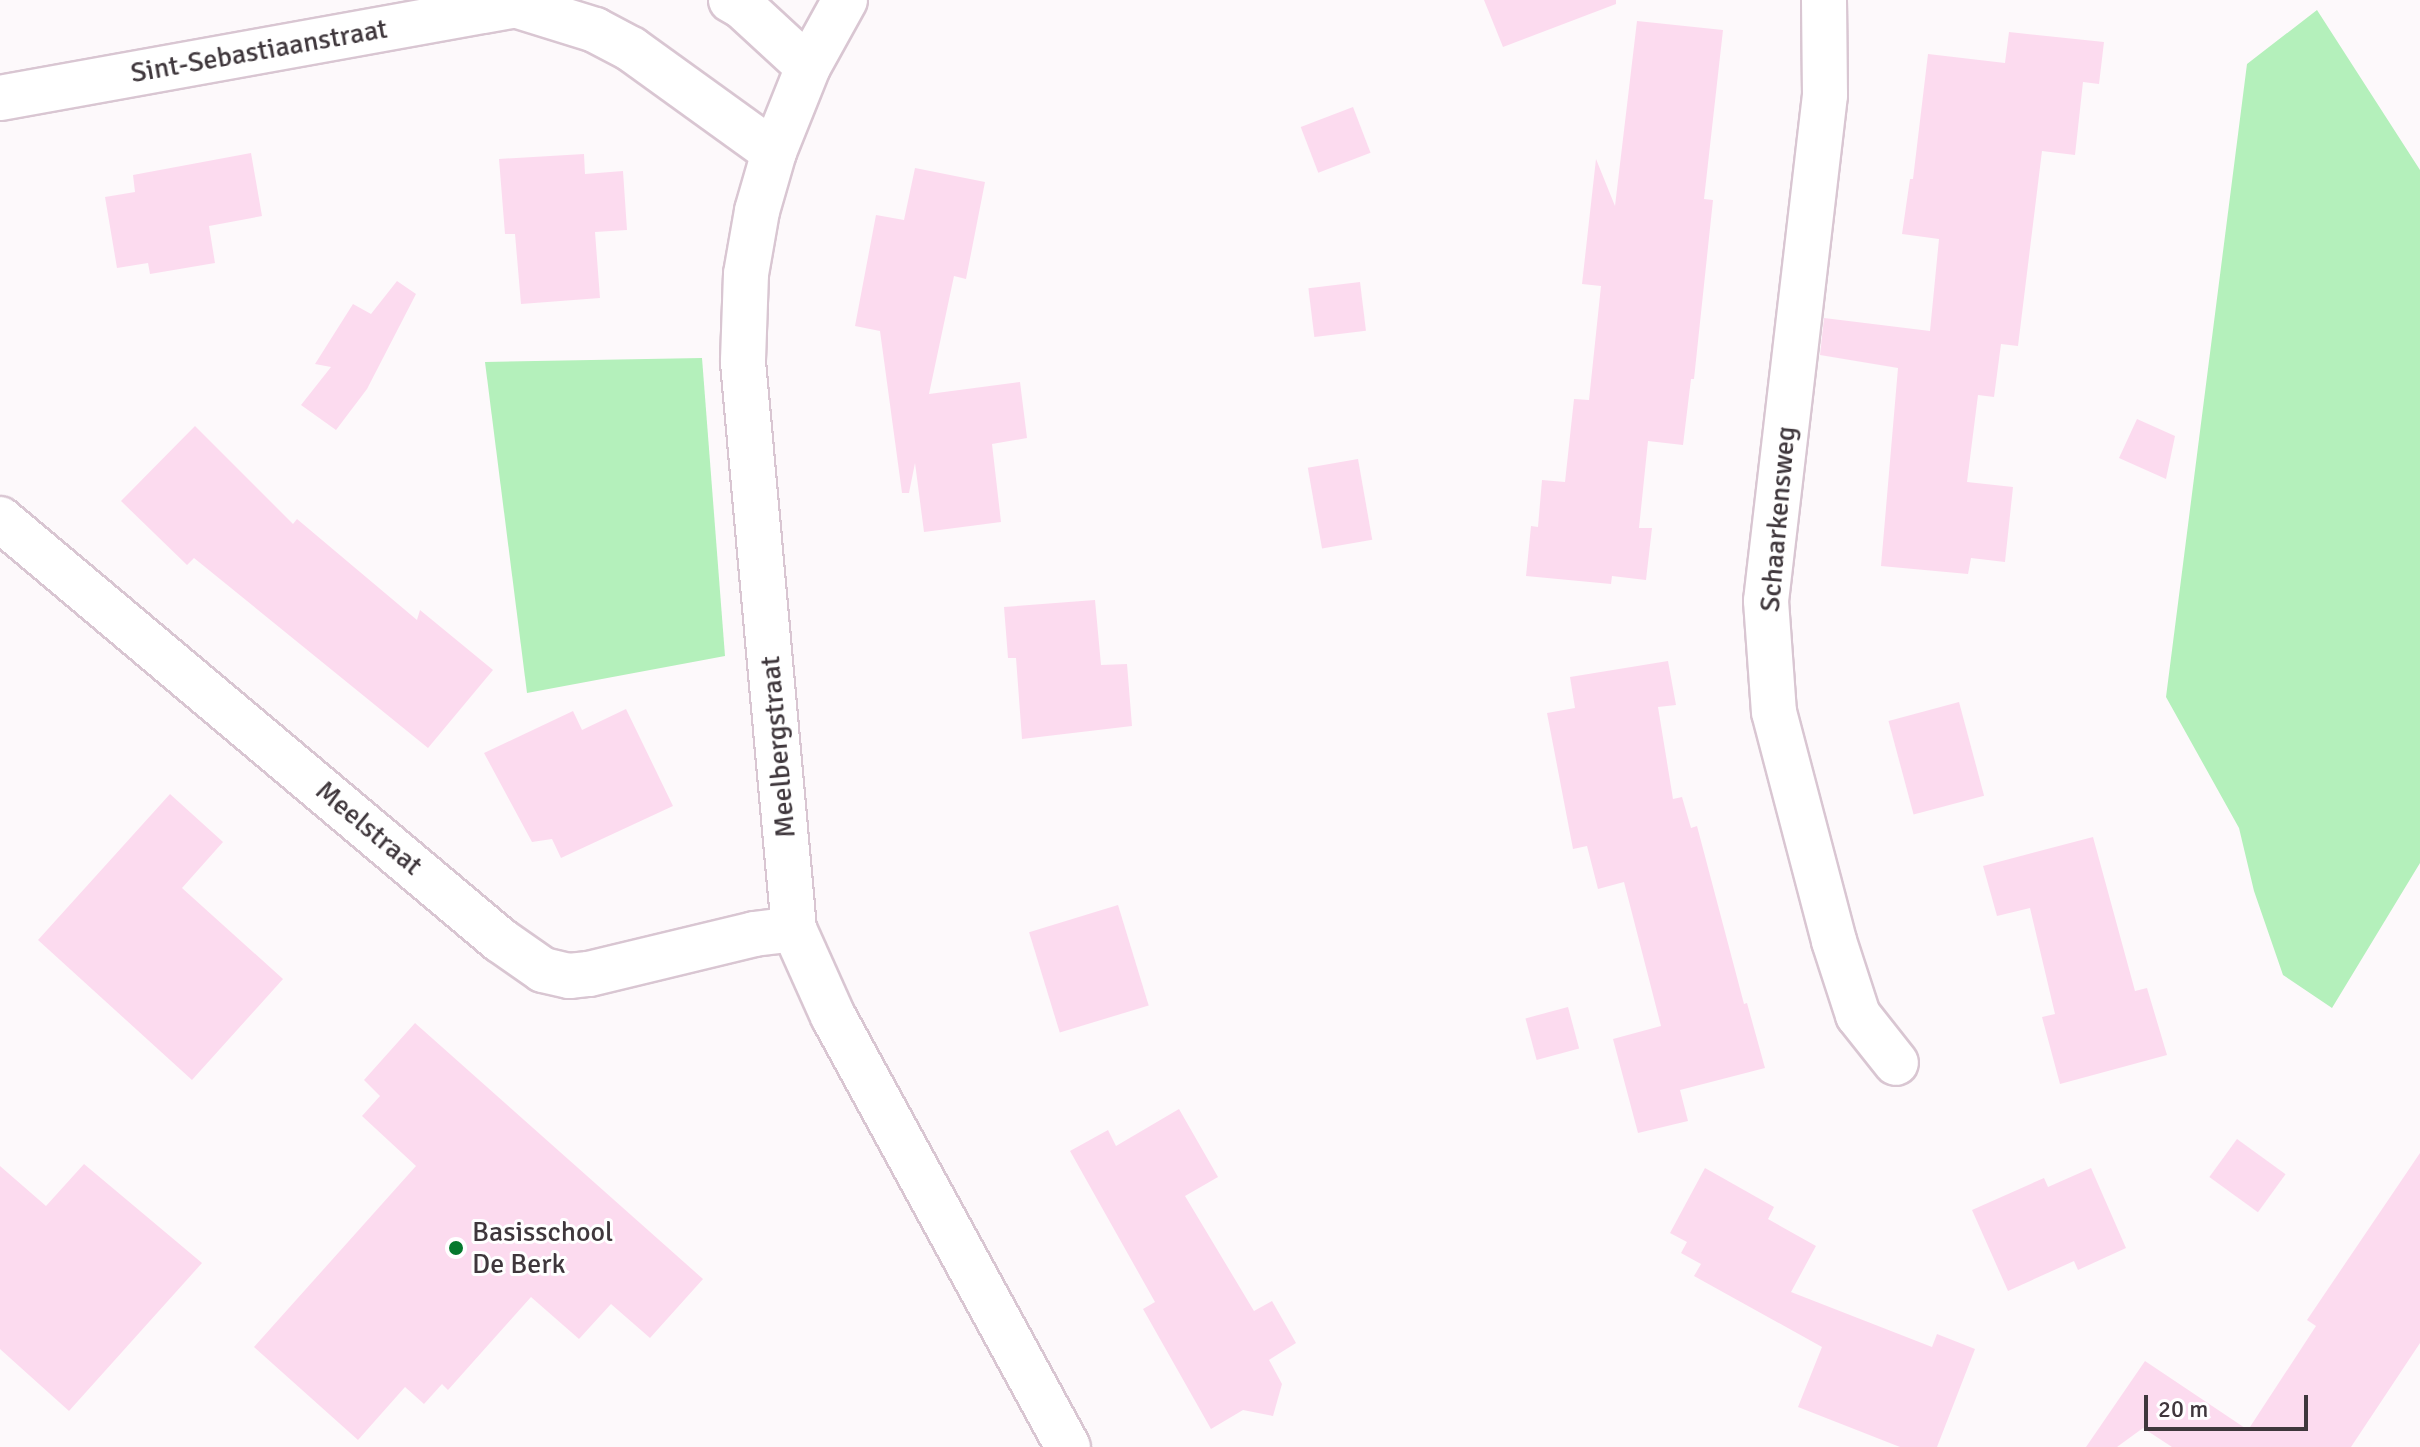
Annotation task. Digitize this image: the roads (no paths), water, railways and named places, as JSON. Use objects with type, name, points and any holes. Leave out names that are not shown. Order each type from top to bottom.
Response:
[{"type":"street","points":[[731,0],[743,7],[808,67]]},
{"type":"street","name":"Meelbergstraat","points":[[845,0],[808,67],[774,152],[757,211],[746,274],[743,362],[794,929],[833,1016],[1068,1447]]},
{"type":"street","name":"Schaarkensweg","points":[[1824,0],[1825,95],[1766,601],[1774,712],[1834,941],[1858,1015],[1896,1063]]},
{"type":"street","name":"Sint-Sebastiaanstraat","points":[[0,98],[531,3],[631,49],[774,152]]},
{"type":"street","name":"Meelstraat","points":[[0,519],[500,940],[543,970],[569,976],[589,974],[754,934],[794,929]]},
{"type":"place","name":"Basisschool De Berk","points":[[456,1248]]}]
